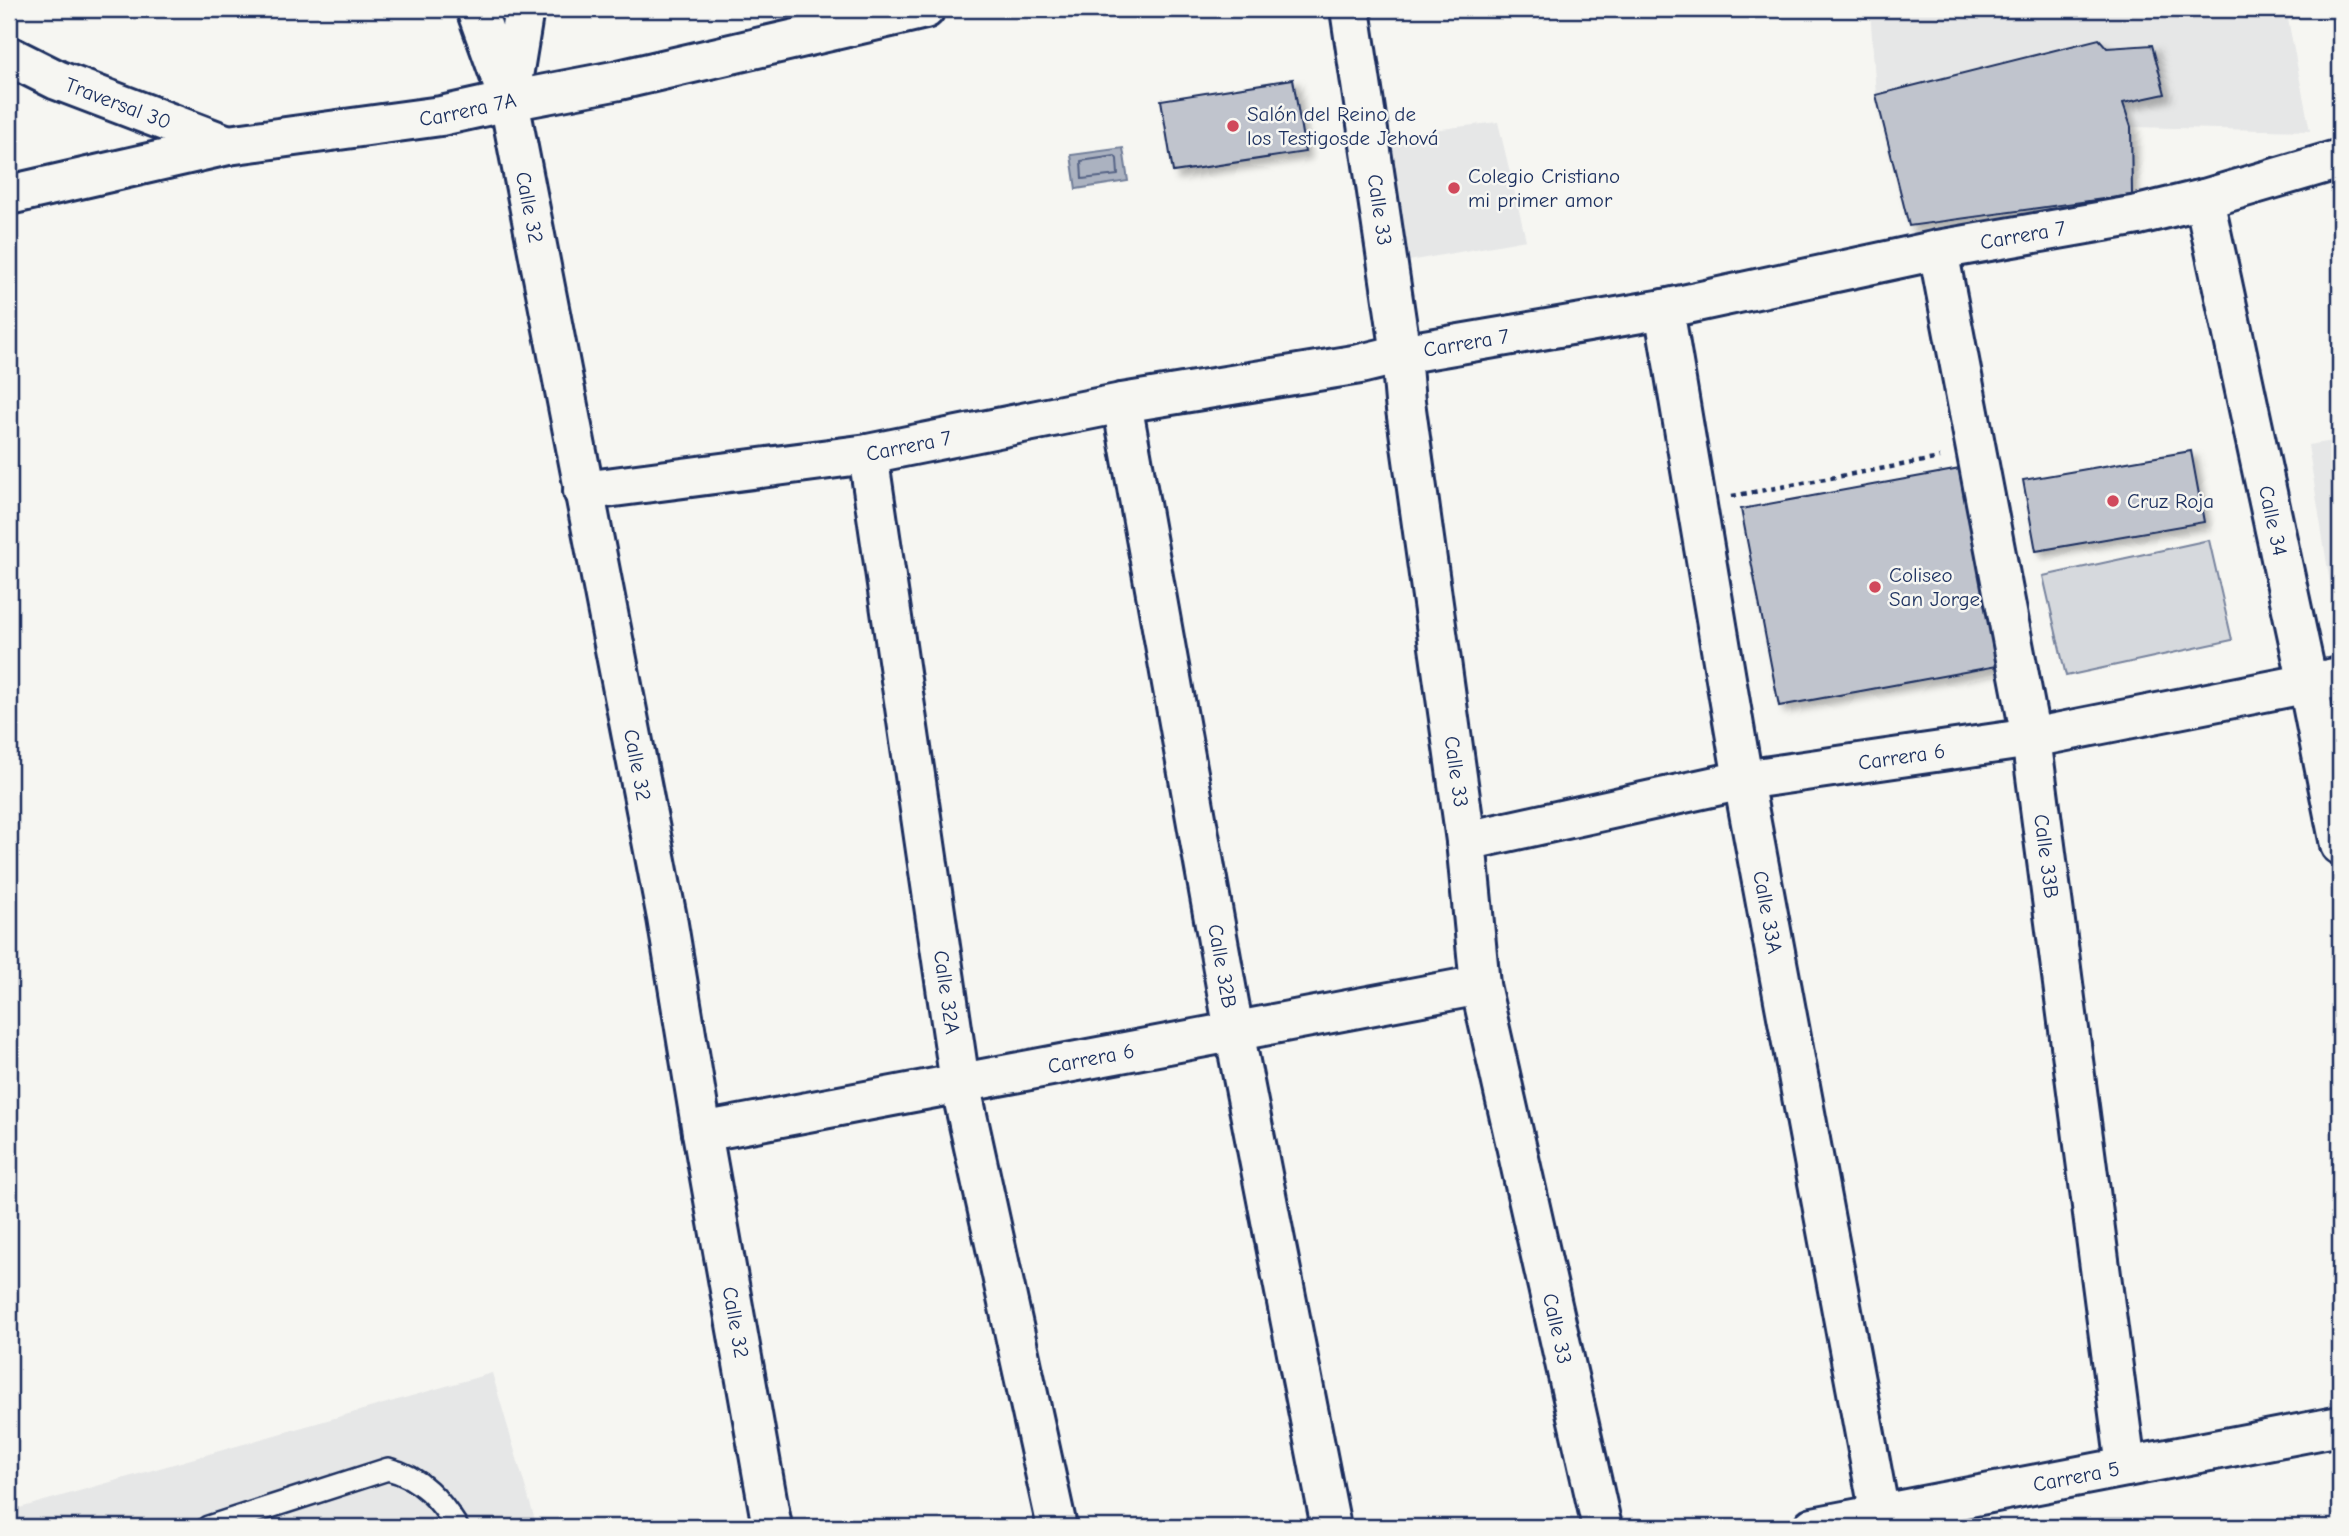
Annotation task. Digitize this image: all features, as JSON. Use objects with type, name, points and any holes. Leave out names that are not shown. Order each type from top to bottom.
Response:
[{"type":"street","name":"Calle 32","points":[[476,9],[509,101],[667,918],[772,1527]]},
{"type":"street","points":[[509,101],[524,9]]},
{"type":"street","name":"Carrera 7A","points":[[9,195],[228,145],[441,116],[619,80],[925,9]]},
{"type":"street","name":"Calle 33","points":[[1350,9],[1401,354],[1405,402],[1466,841],[1480,985],[1602,1527]]},
{"type":"street","name":"Traversal 30","points":[[9,56],[57,80],[228,145]]},
{"type":"street","name":"Carrera 7","points":[[583,491],[869,454],[1122,403],[1360,364],[1401,354],[1664,309],[1938,250],[2138,215],[2204,199],[2340,159]]},
{"type":"street","name":"Calle 34","points":[[2204,199],[2324,680],[2340,845]]},
{"type":"street","name":"Calle 33B","points":[[1938,250],[2031,738],[2126,1467]]},
{"type":"street","name":"Calle 33A","points":[[1664,309],[1743,780],[1880,1515]]},
{"type":"street","name":"Calle 32B","points":[[1122,403],[1234,1031],[1331,1527]]},
{"type":"street","name":"Calle 32A","points":[[869,454],[960,1083],[1057,1527]]},
{"type":"street","name":"Carrera 6","points":[[1466,841],[1743,780],[2031,738],[2324,680]]},
{"type":"street","name":"Carrera 6","points":[[702,1132],[1480,985]]},
{"type":"street","name":"Carrera 5","points":[[1812,1527],[2340,1426]]},
{"type":"lane","points":[[208,1527],[388,1469],[407,1474],[442,1503],[457,1527]]},
{"type":"path","points":[[1697,503],[1977,451]]},
{"type":"shaded area","points":[[1870,9],[2286,9],[2310,131],[2131,127],[2132,195],[1909,226],[1876,95]]},
{"type":"shaded area","name":"Colegio Cristiano mi primer amor","points":[[1498,122],[1526,240],[1409,261],[1384,136]]},
{"type":"shaded area","points":[[2340,440],[2340,646],[2308,445]]},
{"type":"shaded area","points":[[2209,540],[2232,640],[2066,676],[2043,576]]},
{"type":"shaded area","points":[[492,1373],[537,1527],[9,1527],[9,1511]]},
{"type":"water","points":[[1123,148],[1128,181],[1076,189],[1071,155]]},
{"type":"building","points":[[2099,39],[2107,48],[2152,45],[2165,94],[2123,103],[2131,127],[2132,195],[1909,226],[1876,95]]},
{"type":"building","name":"Salón del Reino de los Testigosde Jehová","points":[[1293,79],[1305,152],[1173,172],[1161,100]]},
{"type":"building","name":"Cruz Roja","points":[[2191,451],[2204,522],[2036,551],[2023,480]]},
{"type":"building","name":"Coliseo San Jorge","points":[[1971,467],[2008,664],[1779,706],[1741,509]]},
{"type":"place","name":"Salón del Reino de los Testigosde Jehová","points":[[1233,126]]},
{"type":"place","name":"Colegio Cristiano mi primer amor","points":[[1454,188]]},
{"type":"place","name":"Cruz Roja","points":[[2113,501]]},
{"type":"place","name":"Coliseo San Jorge","points":[[1875,587]]}]
